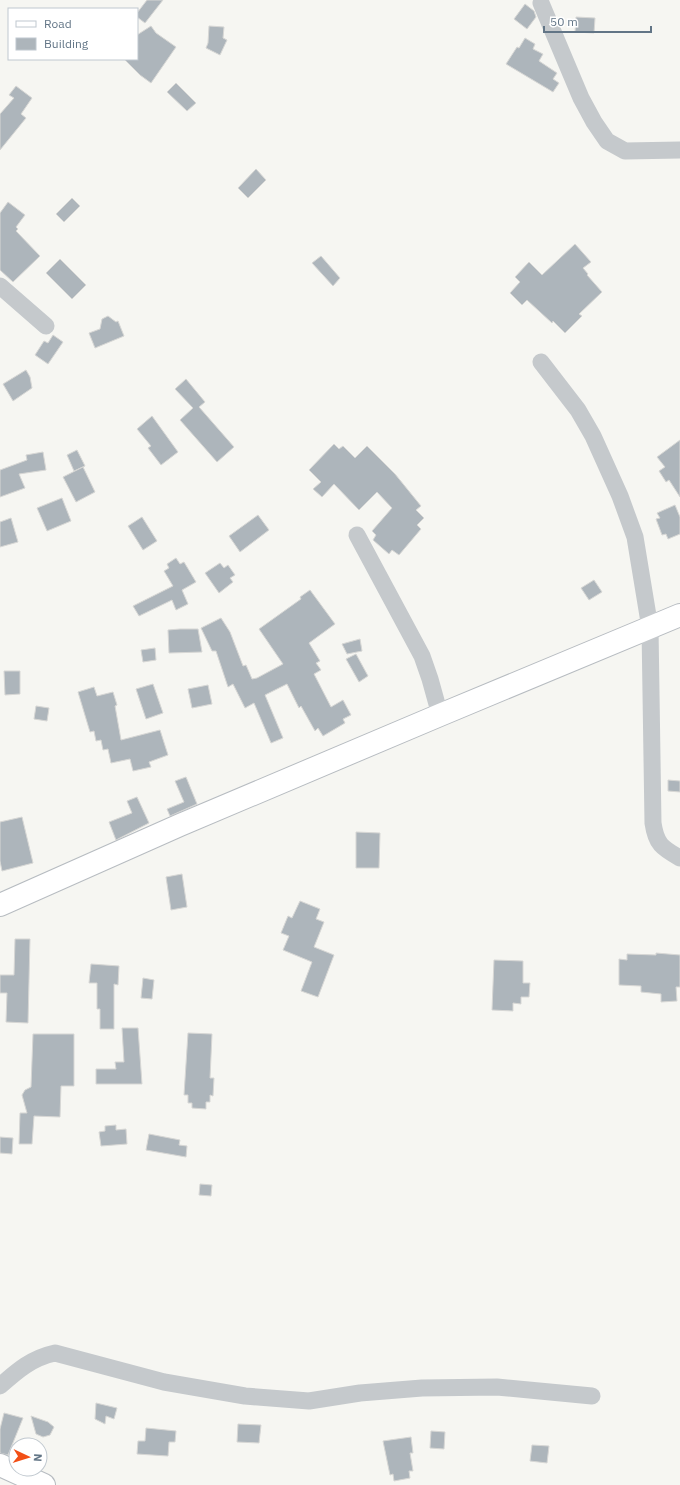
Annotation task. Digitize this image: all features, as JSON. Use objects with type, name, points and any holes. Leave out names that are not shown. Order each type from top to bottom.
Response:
[{"type":"street","points":[[541,3],[581,98],[594,122],[607,141],[625,151],[680,150]]},
{"type":"street","points":[[0,286],[46,326]]},
{"type":"street","points":[[541,362],[578,410],[593,436],[620,496],[635,537],[650,628],[653,823],[655,836],[661,846],[680,858]]},
{"type":"street","points":[[357,535],[422,656],[440,715]]},
{"type":"street","points":[[0,905],[440,715],[680,615]]},
{"type":"street","points":[[0,1386],[22,1367],[40,1357],[56,1353],[164,1382],[244,1396],[309,1401],[360,1393],[422,1388],[497,1387],[592,1396]]},
{"type":"street","points":[[0,1465],[44,1485]]},
{"type":"building","points":[[147,0],[163,0],[145,23],[138,18],[138,12]]},
{"type":"building","points":[[525,4],[534,11],[536,17],[527,29],[514,19]]},
{"type":"building","points":[[576,17],[595,18],[594,33],[575,32]]},
{"type":"building","points":[[151,26],[156,33],[176,47],[151,83],[140,75],[125,60],[138,60],[138,34]]},
{"type":"building","points":[[209,26],[224,27],[223,38],[227,40],[220,55],[206,48],[208,43]]},
{"type":"building","points":[[525,38],[535,44],[533,49],[543,54],[539,61],[557,73],[553,79],[559,83],[553,92],[506,64]]},
{"type":"building","points":[[176,83],[196,103],[187,111],[167,92]]},
{"type":"building","points":[[16,86],[32,98],[21,114],[26,118],[0,150],[0,114],[14,98],[9,95]]},
{"type":"building","points":[[256,169],[266,180],[248,198],[238,188]]},
{"type":"building","points":[[72,198],[80,206],[64,222],[56,214]]},
{"type":"building","points":[[8,202],[25,215],[16,227],[18,229],[16,231],[40,256],[13,282],[0,270],[0,213]]},
{"type":"building","points":[[575,244],[591,262],[583,268],[588,274],[587,275],[602,292],[579,314],[582,316],[565,333],[527,300],[522,305],[510,293],[520,282],[515,277],[529,262],[542,275]]},
{"type":"building","points":[[321,256],[340,278],[333,286],[312,263]]},
{"type":"building","points":[[60,259],[86,285],[72,299],[46,273]]},
{"type":"building","points":[[108,316],[116,322],[118,321],[124,336],[95,348],[89,333],[100,329],[102,319]]},
{"type":"building","points":[[53,335],[63,342],[48,364],[35,355],[44,341],[48,343]]},
{"type":"building","points":[[26,370],[30,377],[32,388],[13,401],[3,384]]},
{"type":"building","points":[[186,379],[205,402],[199,407],[234,447],[217,462],[180,420],[193,408],[175,389]]},
{"type":"building","points":[[152,416],[178,452],[161,465],[148,448],[151,446],[137,429]]},
{"type":"building","points":[[680,440],[680,497],[669,480],[666,482],[659,471],[665,467],[657,457]]},
{"type":"building","points":[[334,444],[339,449],[343,446],[355,458],[367,446],[395,474],[421,506],[416,510],[424,518],[417,525],[421,529],[399,555],[392,550],[389,554],[373,540],[376,535],[372,531],[392,508],[377,492],[359,510],[334,484],[322,497],[313,489],[321,482],[309,470]]},
{"type":"building","points":[[77,450],[85,466],[74,471],[67,455]]},
{"type":"building","points":[[43,452],[46,470],[19,474],[25,488],[0,497],[0,470],[27,460],[26,455]]},
{"type":"building","points":[[83,467],[95,492],[76,502],[63,477]]},
{"type":"building","points":[[62,498],[71,521],[47,531],[37,508]]},
{"type":"building","points":[[675,505],[680,517],[680,534],[668,539],[666,534],[662,535],[656,519],[660,518],[657,513]]},
{"type":"building","points":[[258,515],[269,530],[240,552],[229,536]]},
{"type":"building","points":[[142,517],[157,541],[143,550],[128,526]]},
{"type":"building","points":[[11,518],[18,542],[0,547],[0,522]]},
{"type":"building","points":[[176,558],[180,564],[184,562],[196,582],[182,590],[188,604],[176,610],[172,600],[139,616],[133,606],[173,586],[164,571],[169,568],[167,564]]},
{"type":"building","points":[[220,563],[224,568],[228,565],[235,575],[230,578],[233,582],[219,593],[205,573]]},
{"type":"building","points":[[594,580],[602,592],[589,600],[581,588]]},
{"type":"building","points":[[310,590],[335,624],[309,643],[320,661],[316,663],[321,670],[314,674],[331,707],[343,700],[351,715],[343,719],[345,723],[323,736],[318,728],[315,731],[301,706],[299,708],[287,684],[265,695],[283,738],[271,743],[254,703],[245,708],[233,684],[228,687],[216,651],[212,651],[201,628],[221,618],[230,632],[243,666],[246,665],[252,679],[257,678],[283,664],[259,629],[301,599],[300,597]]},
{"type":"building","points":[[198,629],[202,652],[169,653],[168,630]]},
{"type":"building","points":[[360,639],[362,651],[347,654],[342,644]]},
{"type":"building","points":[[155,648],[156,660],[143,662],[141,650]]},
{"type":"building","points":[[356,654],[368,676],[359,682],[346,659]]},
{"type":"building","points":[[4,671],[20,671],[20,694],[5,695]]},
{"type":"building","points":[[153,684],[163,713],[146,719],[136,689]]},
{"type":"building","points":[[208,685],[212,704],[192,708],[188,689]]},
{"type":"building","points":[[94,687],[97,696],[113,692],[117,705],[115,706],[121,740],[160,730],[168,755],[149,762],[151,767],[133,771],[130,759],[111,763],[108,749],[103,750],[101,740],[96,741],[94,731],[90,732],[78,692]]},
{"type":"building","points":[[36,706],[49,708],[47,721],[34,719]]},
{"type":"building","points":[[186,777],[197,804],[170,816],[167,809],[184,802],[175,781]]},
{"type":"building","points":[[668,780],[680,781],[680,792],[668,791]]},
{"type":"building","points":[[137,797],[149,823],[116,840],[109,822],[132,813],[127,801]]},
{"type":"building","points":[[22,817],[33,863],[2,871],[0,861],[0,822]]},
{"type":"building","points":[[356,832],[380,833],[379,868],[356,868]]},
{"type":"building","points":[[182,874],[187,907],[171,910],[166,877]]},
{"type":"building","points":[[300,901],[320,909],[316,919],[324,922],[314,947],[334,955],[318,997],[301,991],[312,962],[283,950],[289,936],[281,933],[288,916],[292,918]]},
{"type":"building","points":[[15,939],[30,939],[28,1023],[6,1022],[7,993],[0,993],[0,975],[14,975]]},
{"type":"building","points":[[656,953],[680,955],[680,987],[676,987],[677,1001],[661,1002],[661,994],[641,992],[641,986],[619,985],[619,959],[627,960],[627,954],[656,955]]},
{"type":"building","points":[[494,960],[523,961],[523,983],[530,983],[529,997],[521,997],[521,1004],[513,1003],[513,1011],[492,1010]]},
{"type":"building","points":[[91,964],[119,966],[118,985],[114,984],[114,1029],[100,1029],[100,1009],[97,1009],[97,983],[89,983]]},
{"type":"building","points":[[143,978],[154,980],[152,999],[141,998]]},
{"type":"building","points":[[122,1028],[138,1028],[142,1084],[96,1084],[96,1069],[116,1069],[115,1062],[124,1062]]},
{"type":"building","points":[[188,1033],[212,1034],[210,1078],[214,1078],[213,1096],[210,1095],[210,1102],[206,1102],[206,1109],[192,1108],[192,1103],[188,1103],[188,1095],[184,1095]]},
{"type":"building","points":[[33,1034],[74,1034],[74,1086],[61,1086],[60,1117],[34,1116],[32,1144],[19,1144],[20,1113],[27,1113],[22,1095],[25,1090],[31,1087]]},
{"type":"building","points":[[116,1125],[116,1130],[126,1129],[127,1144],[101,1146],[99,1132],[105,1131],[105,1126]]},
{"type":"building","points":[[149,1134],[180,1140],[179,1145],[187,1146],[186,1157],[146,1150]]},
{"type":"building","points":[[0,1137],[13,1138],[12,1154],[0,1153]]},
{"type":"building","points":[[200,1184],[212,1185],[211,1196],[199,1195]]},
{"type":"building","points":[[96,1403],[117,1408],[114,1419],[106,1416],[105,1424],[95,1419]]},
{"type":"building","points":[[4,1413],[23,1418],[15,1437],[8,1437],[8,1455],[0,1453],[0,1429]]},
{"type":"building","points":[[31,1416],[48,1422],[54,1427],[50,1435],[43,1437],[36,1434]]},
{"type":"building","points":[[238,1424],[261,1425],[259,1443],[237,1442]]},
{"type":"building","points":[[146,1428],[176,1431],[175,1442],[169,1442],[168,1456],[137,1454],[138,1441],[145,1441]]},
{"type":"building","points":[[431,1431],[445,1432],[444,1449],[430,1448]]},
{"type":"building","points":[[411,1437],[413,1453],[410,1453],[413,1471],[409,1471],[410,1478],[394,1481],[393,1474],[390,1475],[383,1441]]},
{"type":"building","points":[[532,1445],[549,1446],[547,1463],[530,1461]]}]
